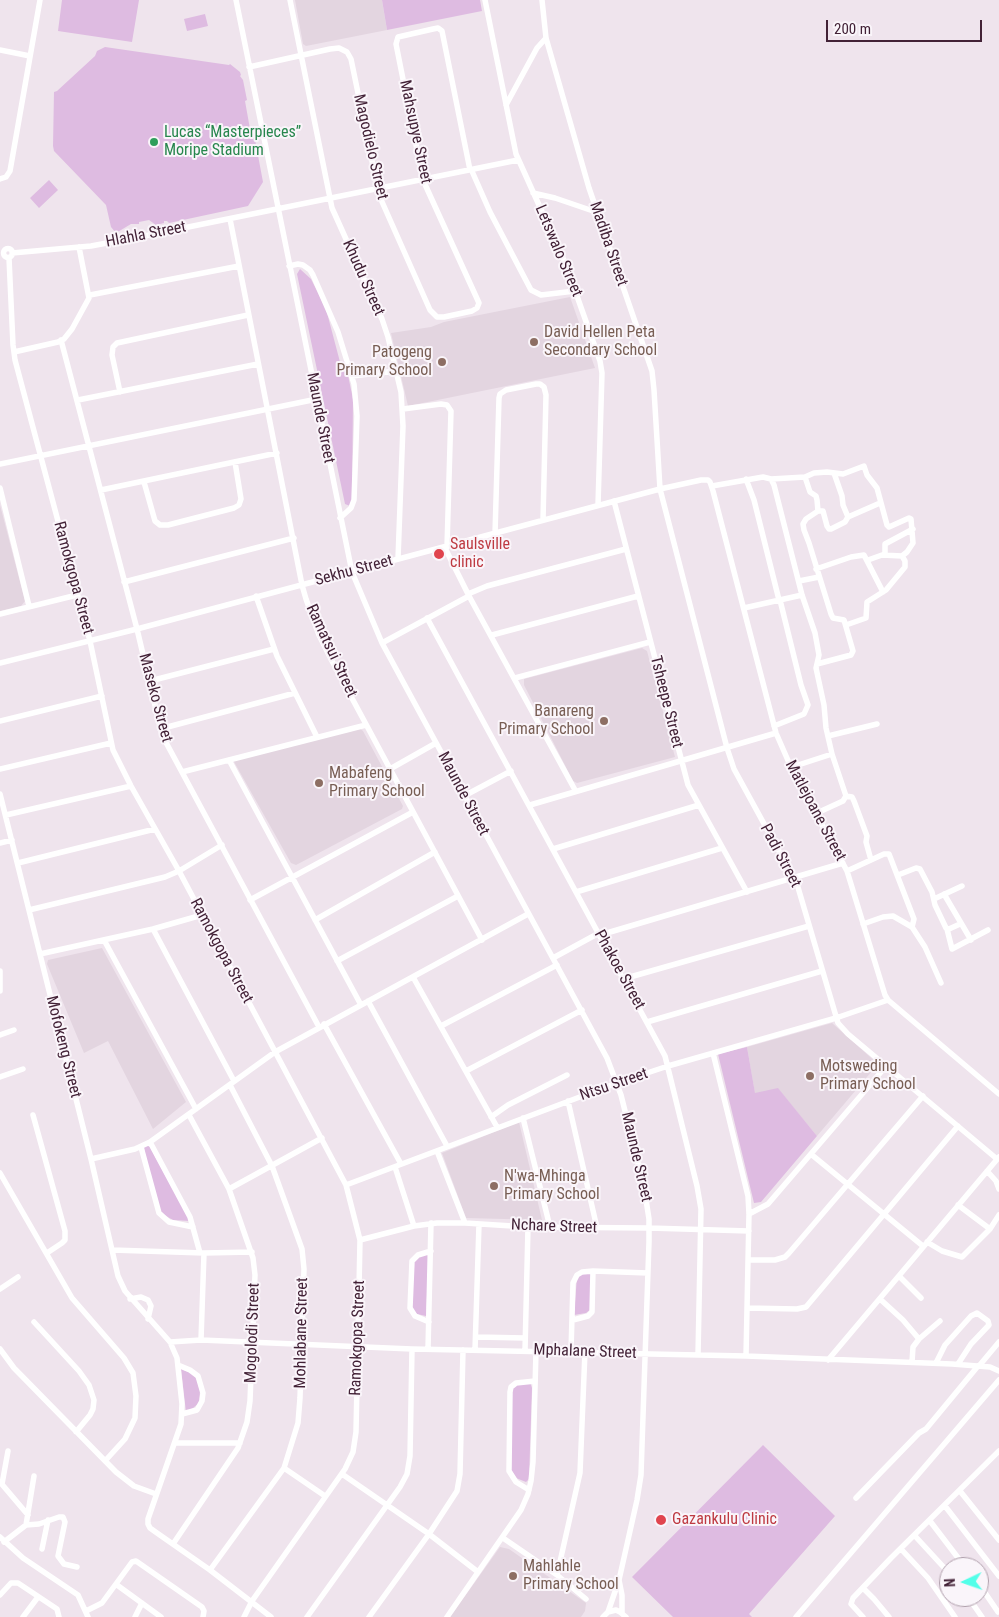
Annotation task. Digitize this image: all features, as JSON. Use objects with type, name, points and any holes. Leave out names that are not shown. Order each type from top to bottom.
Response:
[{"type":"street","points":[[0,179],[6,177],[10,171],[40,0]]},
{"type":"street","name":"Maunde Street","points":[[236,0],[352,572],[382,643],[582,1010],[617,1083],[644,1187],[649,1228],[641,1474],[638,1500],[619,1580],[604,1616]]},
{"type":"street","name":"Khudu Street","points":[[290,0],[330,198],[337,220],[382,319],[396,371],[403,409],[398,559]]},
{"type":"street","name":"Letswalo Street","points":[[485,0],[518,160],[566,265],[601,367],[598,505]]},
{"type":"street","name":"Madiba Street","points":[[542,0],[546,38],[596,212],[652,371],[660,489]]},
{"type":"street","name":"Mahsupye Street","points":[[459,314],[474,310],[478,306],[478,300],[423,180],[396,41],[400,36],[438,28],[443,33],[470,169]]},
{"type":"street","points":[[506,105],[537,48],[546,38]]},
{"type":"street","name":"Magodielo Street","points":[[300,55],[336,48],[344,50],[349,55],[376,188],[432,314],[440,318],[459,314]]},
{"type":"street","points":[[0,50],[30,56]]},
{"type":"street","points":[[249,67],[300,55]]},
{"type":"street","name":"Hlahla Street","points":[[6,254],[79,247],[144,236],[518,160]]},
{"type":"street","points":[[470,169],[531,290],[541,296],[575,291]]},
{"type":"street","points":[[534,193],[596,212]]},
{"type":"street","name":"Ramatsui Street","points":[[230,219],[302,585],[325,648],[482,940]]},
{"type":"street","points":[[14,352],[61,340],[69,333],[87,305],[90,295],[79,247]]},
{"type":"street","name":"Ramokgopa Street","points":[[6,254],[14,352],[90,641],[111,743],[117,760],[346,1185],[360,1240],[355,1443],[350,1460],[252,1601],[244,1617]]},
{"type":"street","points":[[289,266],[303,265],[314,275],[338,332],[356,394],[354,500],[352,508],[340,518]]},
{"type":"street","points":[[90,295],[239,266]]},
{"type":"street","points":[[120,392],[112,355],[113,347],[117,342],[248,315]]},
{"type":"street","name":"Maseko Street","points":[[61,340],[138,629],[164,740],[250,900],[398,1166],[414,1226]]},
{"type":"street","points":[[78,400],[258,364]]},
{"type":"street","points":[[352,376],[396,371]]},
{"type":"street","points":[[495,534],[500,394],[506,390],[536,384],[542,385],[546,396],[543,520]]},
{"type":"street","points":[[0,464],[89,444],[317,399]]},
{"type":"street","points":[[403,409],[444,404],[451,411],[446,547],[468,595],[492,635],[575,790]]},
{"type":"street","points":[[101,490],[277,453]]},
{"type":"street","points":[[144,482],[155,521],[160,525],[168,525],[234,508],[239,505],[241,498],[235,462]]},
{"type":"street","points":[[712,486],[762,477],[770,479],[805,477],[827,472],[846,474],[864,466],[877,488],[891,539]]},
{"type":"street","points":[[834,473],[842,496],[842,505],[848,517]]},
{"type":"street","points":[[805,477],[810,492],[816,498],[818,511]]},
{"type":"street","points":[[530,805],[575,790],[727,748],[775,730],[804,714],[808,705],[756,506],[746,479]]},
{"type":"street","points":[[770,479],[774,485],[802,595],[813,622],[819,655],[816,670],[824,705],[828,736],[846,796]]},
{"type":"street","name":"Sekhu Street","points":[[0,663],[138,629],[598,505],[660,489],[708,480]]},
{"type":"street","name":"Matlejoane Street","points":[[708,480],[712,486],[775,730],[792,767],[847,872],[882,988],[888,1000],[999,1094]]},
{"type":"street","points":[[0,488],[30,606]]},
{"type":"street","name":"Padi Street","points":[[660,489],[727,748],[739,780],[800,892],[836,1018],[844,1030],[998,1158]]},
{"type":"street","name":"Tsheepe Street","points":[[614,501],[688,785],[747,892]]},
{"type":"street","points":[[817,664],[852,654],[852,647],[843,619],[832,616],[803,527],[804,521],[807,516],[818,511],[824,512],[826,524],[830,530],[844,522],[848,517],[880,503]]},
{"type":"street","points":[[868,560],[885,555],[902,556],[913,543],[912,520],[909,518],[889,527]]},
{"type":"street","points":[[885,555],[884,545],[891,539],[913,529]]},
{"type":"street","points":[[124,582],[294,538]]},
{"type":"street","points":[[382,643],[487,586],[626,549]]},
{"type":"street","points":[[816,569],[864,555],[883,592]]},
{"type":"street","points":[[846,625],[865,620],[867,617],[867,602],[890,587],[905,567],[905,561],[902,556]]},
{"type":"street","points":[[799,581],[819,577]]},
{"type":"street","points":[[0,614],[77,595]]},
{"type":"street","points":[[744,608],[802,595]]},
{"type":"street","points":[[256,596],[274,649],[317,737]]},
{"type":"street","points":[[492,635],[638,596]]},
{"type":"street","name":"Phakoe Street","points":[[427,618],[624,979],[662,1050],[668,1066],[700,1198],[702,1229],[698,1355]]},
{"type":"street","points":[[515,678],[650,642]]},
{"type":"street","points":[[150,681],[274,649]]},
{"type":"street","points":[[160,729],[295,693]]},
{"type":"street","points":[[0,721],[102,696]]},
{"type":"street","points":[[828,736],[877,724]]},
{"type":"street","points":[[182,772],[366,725]]},
{"type":"street","points":[[0,769],[111,743]]},
{"type":"street","points":[[390,768],[436,743]]},
{"type":"street","points":[[792,767],[832,754]]},
{"type":"street","points":[[228,760],[361,1005]]},
{"type":"street","points":[[464,796],[511,771]]},
{"type":"street","points":[[6,816],[131,786]]},
{"type":"street","name":"Mofokeng Street","points":[[0,794],[121,1284],[130,1299],[170,1342],[178,1365],[182,1414],[175,1443],[148,1518],[150,1528],[173,1544]]},
{"type":"street","points":[[817,813],[843,801],[846,796]]},
{"type":"street","points":[[846,796],[854,801],[867,835],[866,842],[871,860]]},
{"type":"street","points":[[553,849],[698,805]]},
{"type":"street","points":[[250,900],[414,812]]},
{"type":"street","points":[[18,863],[155,828]]},
{"type":"street","points":[[0,843],[12,840]]},
{"type":"street","points":[[29,910],[165,877],[179,872],[222,845]]},
{"type":"street","points":[[576,892],[722,848]]},
{"type":"street","points":[[315,920],[435,852]]},
{"type":"street","points":[[847,872],[884,854],[888,854],[914,919],[912,927]]},
{"type":"street","points":[[553,958],[599,934],[843,864]]},
{"type":"street","points":[[898,875],[920,869],[947,929],[952,948],[988,930]]},
{"type":"street","points":[[934,899],[962,886]]},
{"type":"street","points":[[944,894],[971,940]]},
{"type":"street","points":[[337,961],[458,896]]},
{"type":"street","points":[[91,1159],[142,1147],[275,1052],[528,914]]},
{"type":"street","points":[[40,954],[202,915]]},
{"type":"street","points":[[863,924],[883,917],[893,916],[912,927],[925,947],[941,983]]},
{"type":"street","points":[[947,929],[960,924]]},
{"type":"street","points":[[624,979],[809,926]]},
{"type":"street","name":"Mohlabane Street","points":[[153,928],[272,1166],[302,1249],[302,1343],[298,1423],[284,1468],[210,1570]]},
{"type":"street","points":[[104,940],[196,1109]]},
{"type":"street","points":[[441,1026],[557,965]]},
{"type":"street","points":[[0,971],[0,991]]},
{"type":"street","points":[[647,1022],[822,971]]},
{"type":"street","points":[[413,978],[497,1127]]},
{"type":"street","name":"Ntsu Street","points":[[346,1185],[617,1083],[668,1066],[836,1018],[888,1000]]},
{"type":"street","points":[[368,1001],[447,1146]]},
{"type":"street","points":[[466,1071],[582,1010]]},
{"type":"street","points":[[0,1035],[14,1030]]},
{"type":"street","points":[[713,1053],[747,1189],[749,1232],[746,1356]]},
{"type":"street","points":[[749,1214],[768,1204],[887,1065]]},
{"type":"street","points":[[0,1077],[23,1069]]},
{"type":"street","name":"Ntsu Street","points":[[491,1117],[508,1105],[567,1075]]},
{"type":"street","points":[[748,1260],[775,1260],[785,1257],[923,1096]]},
{"type":"street","points":[[568,1101],[597,1228]]},
{"type":"street","points":[[33,1115],[65,1236],[62,1243],[47,1253]]},
{"type":"street","name":"Mogolodi Street","points":[[173,1544],[240,1443],[249,1412],[255,1276],[252,1252],[229,1189],[189,1115]]},
{"type":"street","points":[[523,1118],[550,1227]]},
{"type":"street","points":[[747,1308],[798,1309],[806,1307],[958,1126]]},
{"type":"street","points":[[229,1189],[322,1138]]},
{"type":"street","points":[[150,1142],[186,1208],[202,1253],[201,1340]]},
{"type":"street","points":[[142,1147],[158,1213],[169,1222],[193,1227]]},
{"type":"street","points":[[437,1150],[465,1223]]},
{"type":"street","points":[[811,1154],[925,1244],[942,1251],[962,1257],[990,1229],[999,1214]]},
{"type":"street","points":[[828,1360],[998,1158]]},
{"type":"street","points":[[987,1171],[996,1181],[999,1189]]},
{"type":"street","points":[[0,1173],[72,1298],[124,1358],[133,1373],[136,1396],[135,1418],[125,1439],[105,1461]]},
{"type":"street","points":[[958,1205],[990,1229]]},
{"type":"street","points":[[428,1349],[431,1223]]},
{"type":"street","name":"Nchare Street","points":[[360,1240],[431,1223],[528,1227],[702,1229],[749,1232]]},
{"type":"street","points":[[475,1350],[479,1224]]},
{"type":"street","points":[[525,1351],[528,1227]]},
{"type":"street","points":[[112,1250],[202,1253],[252,1252]]},
{"type":"street","points":[[429,1322],[415,1316],[410,1308],[412,1261],[416,1256],[431,1251]]},
{"type":"street","points":[[573,1320],[588,1316],[592,1312],[593,1271]]},
{"type":"street","points":[[571,1351],[574,1280],[582,1272],[648,1273]]},
{"type":"street","points":[[899,1276],[921,1298]]},
{"type":"street","points":[[0,1288],[18,1278]]},
{"type":"street","points":[[130,1299],[141,1297],[148,1300],[151,1306],[148,1319]]},
{"type":"street","points":[[880,1300],[904,1320],[919,1339]]},
{"type":"street","points":[[936,1363],[945,1345],[971,1316],[977,1313],[988,1321],[989,1325],[971,1344],[958,1364]]},
{"type":"street","points":[[912,1362],[912,1349],[919,1339],[940,1321]]},
{"type":"street","points":[[34,1322],[79,1371],[89,1385],[94,1400],[93,1408],[90,1415],[76,1432]]},
{"type":"street","points":[[476,1337],[525,1338]]},
{"type":"street","name":"Mphalane Street","points":[[170,1342],[201,1340],[412,1349],[585,1351],[746,1356],[958,1364],[979,1366],[999,1371]]},
{"type":"street","points":[[856,1498],[919,1433],[926,1429],[999,1342]]},
{"type":"street","points":[[0,1349],[14,1368],[128,1483],[156,1494]]},
{"type":"street","points":[[307,1617],[404,1480],[409,1466],[412,1349]]},
{"type":"street","points":[[368,1617],[454,1498],[459,1483],[463,1350]]},
{"type":"street","points":[[447,1617],[503,1538],[521,1510],[529,1490],[533,1462],[536,1351]]},
{"type":"street","points":[[557,1576],[580,1479],[585,1351]]},
{"type":"street","points":[[178,1365],[198,1376],[203,1393],[202,1402],[197,1410],[182,1414]]},
{"type":"street","points":[[796,1617],[999,1380]]},
{"type":"street","points":[[529,1490],[516,1482],[509,1472],[510,1392],[511,1387],[516,1383],[534,1381]]},
{"type":"street","points":[[175,1443],[240,1443]]},
{"type":"street","points":[[8,1451],[1,1483],[28,1515]]},
{"type":"street","points":[[863,1617],[851,1602],[901,1549],[998,1454]]},
{"type":"street","points":[[284,1468],[325,1496]]},
{"type":"street","points":[[342,1474],[429,1534],[478,1572]]},
{"type":"street","points":[[26,1525],[34,1476]]},
{"type":"street","points":[[960,1491],[999,1540]]},
{"type":"street","points":[[945,1506],[999,1576]]},
{"type":"street","points":[[77,1567],[64,1564],[58,1556],[64,1518],[58,1517],[39,1524],[26,1525],[2,1540],[23,1558],[78,1596],[87,1614],[102,1603],[132,1562],[136,1562],[202,1607],[204,1611],[203,1617]]},
{"type":"street","points":[[42,1549],[48,1520]]},
{"type":"street","points":[[930,1521],[957,1557]]},
{"type":"street","points":[[916,1536],[939,1562]]},
{"type":"street","points":[[503,1538],[586,1599]]},
{"type":"street","points":[[173,1544],[272,1617]]},
{"type":"street","points":[[901,1549],[928,1578],[955,1617]]},
{"type":"street","name":"Maunde Street","points":[[619,1580],[624,1615]]},
{"type":"street","points":[[0,1595],[9,1584],[15,1582],[57,1610],[59,1616]]},
{"type":"street","points":[[117,1585],[161,1617]]},
{"type":"street","points":[[862,1589],[874,1599],[889,1617]]},
{"type":"street","points":[[23,1617],[38,1597]]},
{"type":"street","points":[[989,1598],[998,1611],[993,1617]]},
{"type":"street","points":[[135,1617],[142,1603]]},
{"type":"street","points":[[604,1616],[616,1610],[624,1615]]},
{"type":"shaded area","points":[[62,0],[139,0],[132,42],[58,31]]},
{"type":"shaded area","points":[[295,0],[382,0],[387,30],[306,46],[303,44]]},
{"type":"shaded area","points":[[382,0],[480,0],[482,11],[387,30]]},
{"type":"shaded area","points":[[205,14],[208,26],[187,31],[184,19]]},
{"type":"shaded area","name":"Lucas “Masterpieces” Moripe Stadium","points":[[105,47],[230,64],[240,72],[247,100],[245,101],[250,129],[253,129],[263,182],[248,206],[169,223],[164,221],[164,223],[156,225],[149,220],[139,222],[139,224],[131,224],[116,233],[111,227],[106,205],[54,151],[53,146],[54,92],[95,56],[97,51]]},
{"type":"shaded area","points":[[49,180],[58,190],[39,208],[30,198]]},
{"type":"shaded area","points":[[300,269],[311,279],[326,309],[340,362],[345,361],[353,399],[352,503],[350,506],[345,504],[297,274]]},
{"type":"shaded area","points":[[570,297],[595,368],[408,406],[391,333],[431,327],[444,322]]},
{"type":"shaded area","points":[[0,505],[25,601],[21,606],[0,611]]},
{"type":"shaded area","name":"Banareng Primary School","points":[[642,648],[647,651],[675,757],[577,783],[573,781],[524,685],[524,679]]},
{"type":"shaded area","name":"Mabafeng Primary School","points":[[359,728],[363,731],[403,806],[402,809],[296,865],[291,863],[233,760]]},
{"type":"shaded area","points":[[102,948],[186,1102],[153,1129],[108,1041],[84,1053],[47,964],[48,960]]},
{"type":"shaded area","name":"Motsweding Primary School","points":[[832,1023],[878,1064],[817,1136],[778,1089],[755,1094],[747,1047]]},
{"type":"shaded area","points":[[747,1047],[755,1093],[778,1088],[817,1136],[761,1202],[754,1203],[718,1054]]},
{"type":"shaded area","name":"N'wa-Mhinga Primary School","points":[[519,1122],[542,1220],[466,1218],[442,1153]]},
{"type":"shaded area","points":[[146,1145],[150,1147],[190,1221],[173,1220],[164,1215],[158,1208],[145,1154],[144,1147]]},
{"type":"shaded area","points":[[429,1253],[426,1316],[417,1314],[411,1308],[413,1261],[418,1256]]},
{"type":"shaded area","points":[[592,1272],[591,1309],[586,1313],[574,1315],[577,1277],[579,1274]]},
{"type":"shaded area","points":[[181,1369],[193,1374],[200,1391],[199,1403],[186,1412]]},
{"type":"shaded area","points":[[530,1382],[532,1388],[529,1479],[526,1482],[516,1478],[510,1468],[512,1386]]},
{"type":"shaded area","points":[[763,1445],[835,1516],[749,1614],[752,1617],[673,1617],[632,1577]]},
{"type":"shaded area","name":"Mahlahle Primary School","points":[[500,1547],[509,1549],[586,1603],[585,1611],[581,1617],[450,1617]]},
{"type":"place","name":"Lucas “Masterpieces” Moripe Stadium","points":[[154,142]]},
{"type":"place","name":"David Hellen Peta Secondary School","points":[[534,342]]},
{"type":"place","name":"Patogeng Primary School","points":[[442,362]]},
{"type":"place","name":"Saulsville clinic","points":[[439,554]]},
{"type":"place","name":"Banareng Primary School","points":[[604,721]]},
{"type":"place","name":"Mabafeng Primary School","points":[[319,783]]},
{"type":"place","name":"Motsweding Primary School","points":[[810,1076]]},
{"type":"place","name":"N'wa-Mhinga Primary School","points":[[494,1186]]},
{"type":"place","name":"Gazankulu Clinic","points":[[661,1520]]},
{"type":"place","name":"Mahlahle Primary School","points":[[513,1576]]}]
